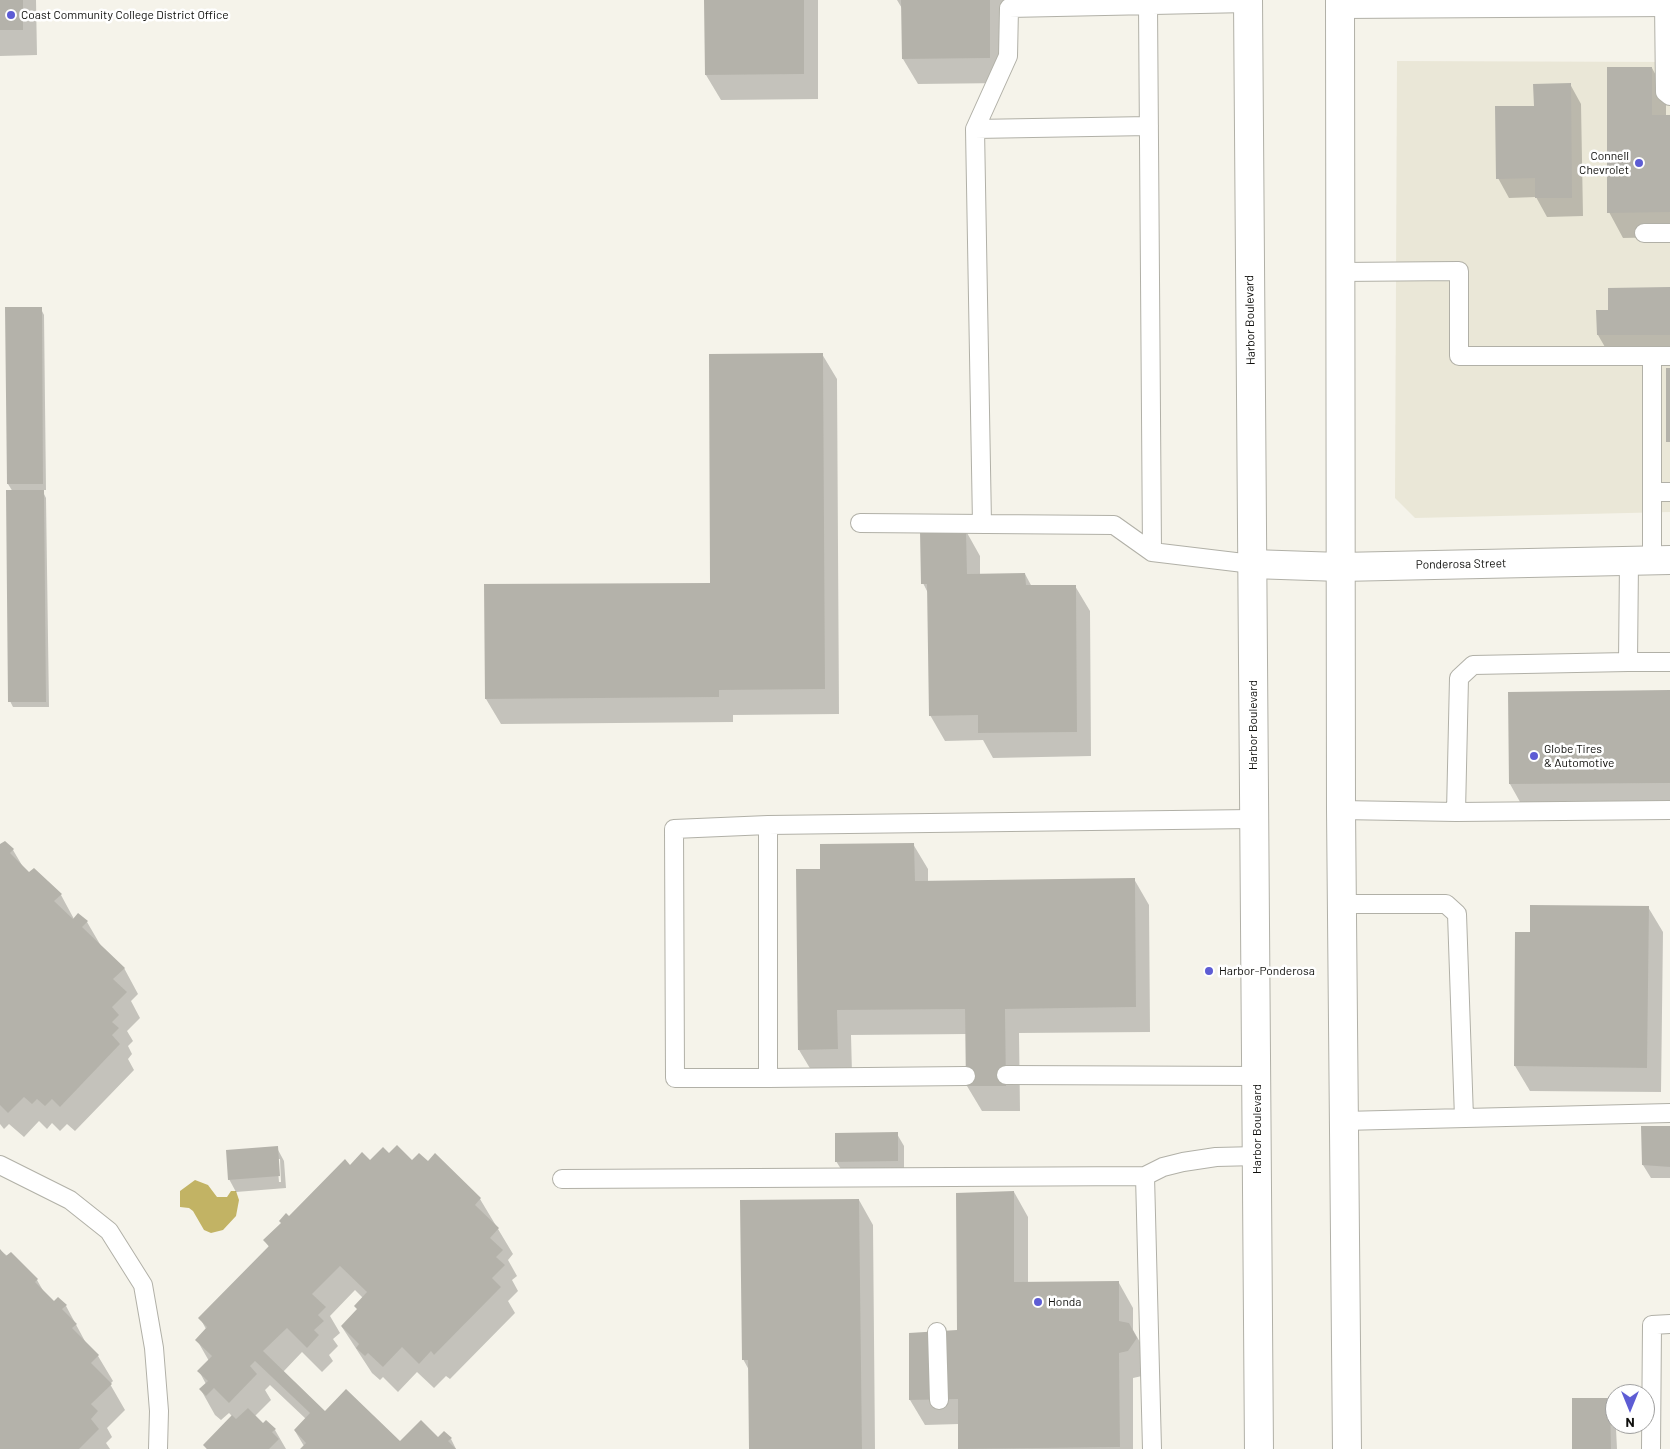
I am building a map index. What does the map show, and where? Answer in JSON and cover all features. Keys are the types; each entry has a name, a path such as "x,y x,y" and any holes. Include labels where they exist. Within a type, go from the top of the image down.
{"main road":[{"name":"Harbor Boulevard","path":"1248,2 1259,1449"},
{"path":"1346,1449 1341,904 1340,2 1667,2"},
{"name":"Ponderosa Street","path":"1252,564 1340,567 1650,560"}],"lane":[{"path":"982,524 975,129 1008,56 1009,8 1248,2"},
{"path":"1667,2 1665,92 1670,96"},
{"path":"1148,5 1152,552"},
{"path":"975,129 1149,126"},
{"path":"1644,233 1670,233"},
{"path":"1339,272 1459,271 1459,356 1670,356"},
{"path":"1628,662 1650,560 1652,356"},
{"path":"1652,492 1670,492"},
{"path":"860,523 1114,525 1152,552 1252,564"},
{"path":"1456,812 1459,678 1473,665 1670,662"},
{"path":"1341,810 1456,812 1670,810"},
{"path":"966,1076 675,1078 674,828 768,825 1253,819"},
{"path":"768,825 768,1078"},
{"path":"1341,904 1446,904 1457,914 1464,1118"},
{"path":"1006,1075 1256,1076"},
{"path":"1344,1121 1670,1113"},
{"path":"562,1179 1145,1176 1163,1167 1183,1162 1256,1156"},
{"path":"0,1165 70,1200 109,1230 143,1286 154,1348 159,1411 158,1449"},
{"path":"1145,1176 1152,1449"},
{"path":"1650,1449 1652,1325 1670,1324"},
{"path":"937,1332 939,1400"}],"shaded area":[{"path":"1397,61 1670,62 1670,512 1415,518 1395,498"},
{"path":"195,1180 208,1185 217,1197 227,1197 231,1191 236,1191 239,1200 236,1216 223,1230 211,1233 204,1230 193,1211 189,1208 180,1207 180,1191"}],"building":[{"name":"Coast Community College District Office","path":"0,0 23,0 23,30 0,30"},
{"path":"704,0 804,0 804,74 705,75"},
{"path":"901,0 990,0 990,58 902,59"},
{"name":"Connell Chevrolet","path":"1607,67 1652,67 1652,115 1670,115 1670,212 1607,213"},
{"path":"1571,83 1572,198 1535,198 1535,178 1496,179 1495,106 1534,106 1533,84"},
{"path":"1670,287 1670,335 1597,335 1596,310 1608,310 1608,288"},
{"path":"5,307 42,307 43,484 7,484"},
{"path":"823,353 825,689 719,690 719,697 485,699 484,584 710,583 709,354"},
{"path":"1666,368 1670,368 1670,442 1666,442"},
{"path":"6,490 44,490 46,702 8,702"},
{"path":"966,530 967,574 1025,573 1026,585 1076,585 1077,732 978,733 978,715 929,716 927,584 921,584 920,531"},
{"path":"1670,690 1670,783 1509,784 1508,692"},
{"path":"5,841 14,849 10,853 29,872 34,868 62,894 54,901 73,919 78,913 88,921 82,927 125,968 113,979 127,992 112,1007 119,1015 112,1022 119,1028 112,1035 120,1044 60,1107 52,1099 45,1106 37,1099 32,1104 24,1097 8,1113 0,1105 0,844"},
{"path":"914,843 915,881 1135,878 1136,1007 1005,1009 1006,1086 966,1086 965,1009 837,1010 838,1049 798,1050 796,869 820,869 820,844"},
{"path":"1530,905 1649,906 1647,1068 1514,1066 1515,932 1530,932"},
{"path":"1641,1126 1670,1126 1670,1167 1642,1165"},
{"path":"898,1132 898,1161 835,1162 835,1133"},
{"path":"397,1145 412,1160 419,1153 428,1161 435,1153 481,1198 475,1205 499,1228 490,1238 503,1250 496,1257 505,1265 492,1278 501,1287 434,1355 431,1351 419,1364 402,1347 383,1367 368,1353 365,1356 356,1348 359,1344 341,1326 357,1309 354,1306 367,1292 340,1266 312,1294 326,1307 318,1315 324,1321 314,1330 319,1335 307,1348 287,1328 263,1351 325,1411 346,1389 400,1441 421,1420 438,1437 444,1431 452,1438 448,1441 456,1449 300,1449 306,1443 294,1430 310,1413 255,1361 250,1366 257,1374 229,1403 214,1388 206,1396 199,1389 208,1381 197,1371 212,1356 195,1340 207,1327 198,1318 269,1246 263,1240 281,1223 279,1221 286,1213 289,1216 345,1159 350,1165 362,1152 370,1160 383,1147 389,1153"},
{"path":"278,1146 280,1176 228,1180 226,1150"},
{"name":"Honda","path":"1014,1191 1014,1282 1119,1281 1119,1321 1129,1323 1137,1338 1128,1351 1119,1353 1120,1447 958,1449 958,1399 909,1400 909,1333 957,1330 956,1193"},
{"path":"859,1199 862,1449 749,1449 748,1360 742,1360 740,1200"},
{"path":"0,1249 6,1256 11,1252 38,1279 35,1282 54,1301 58,1297 67,1305 62,1309 77,1324 72,1328 99,1355 91,1363 112,1384 91,1404 98,1411 91,1419 99,1429 79,1449 0,1449"},
{"path":"1572,1398 1605,1398 1605,1434 1611,1434 1611,1449 1572,1449"},
{"path":"248,1408 263,1423 266,1420 276,1429 272,1432 279,1439 269,1449 207,1449 203,1445 232,1415 236,1419"}],"place":[{"name":"Coast Community College District Office","path":"11,15"},
{"name":"Connell Chevrolet","path":"1639,163"},
{"name":"Globe Tires & Automotive","path":"1534,756"},
{"name":"Harbor-Ponderosa","path":"1209,971"},
{"name":"Honda","path":"1038,1302"}]}
